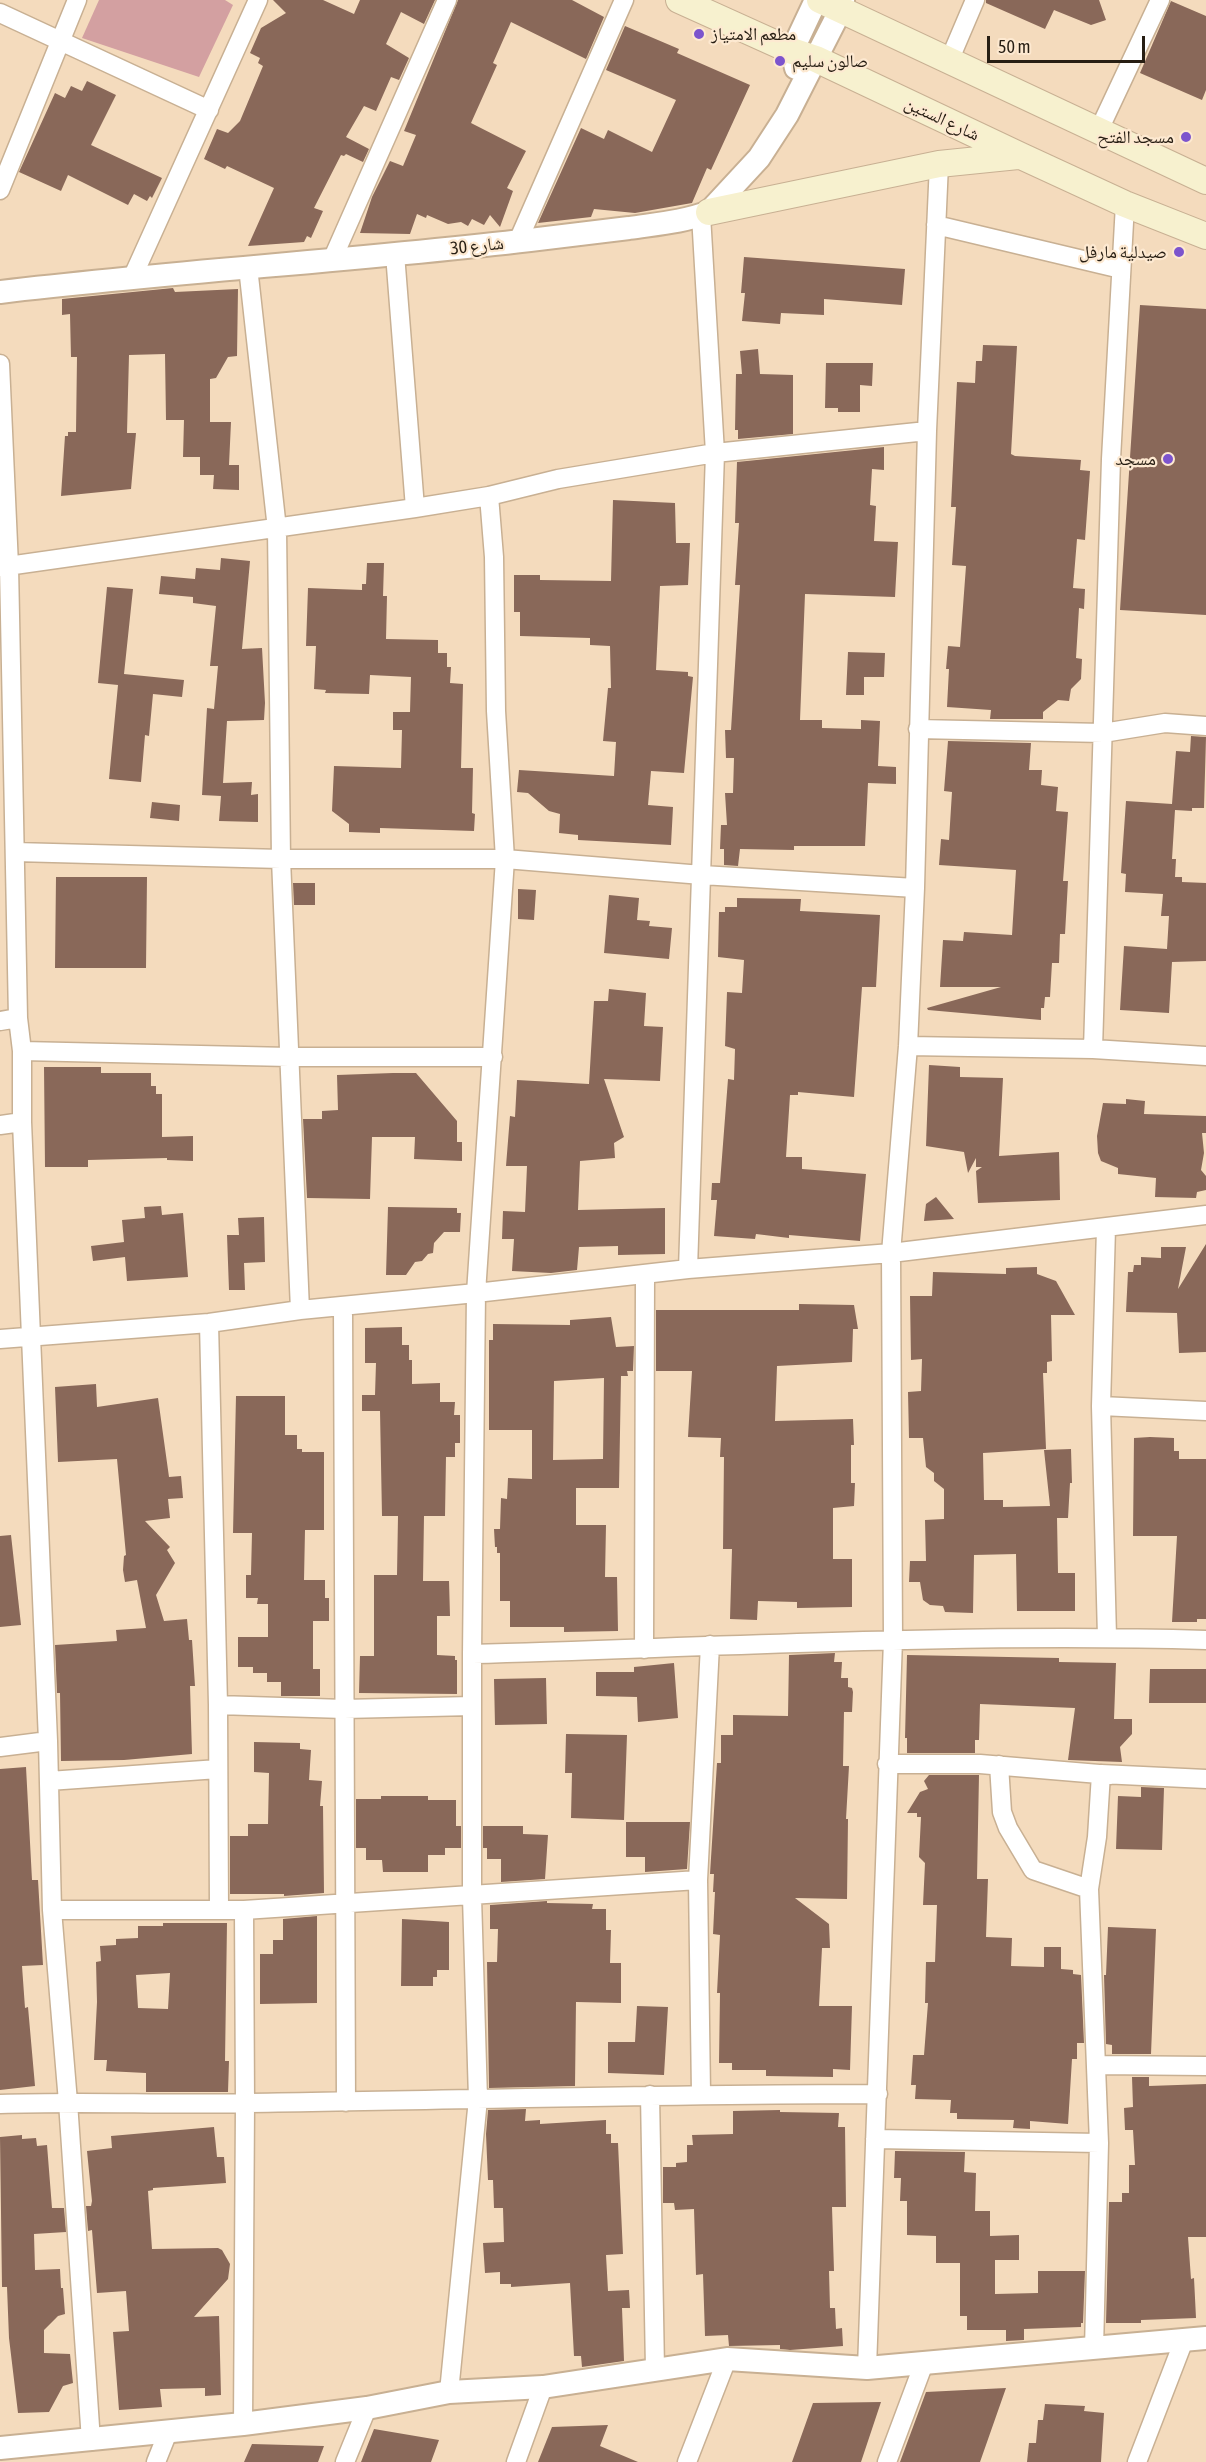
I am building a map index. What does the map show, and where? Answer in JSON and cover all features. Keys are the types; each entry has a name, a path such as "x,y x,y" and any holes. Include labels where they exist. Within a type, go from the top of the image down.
{"main road":[{"name":"شارع الستين","path":"680,0 792,51 816,59 1125,204 1206,236"},
{"path":"830,2 949,61 1059,110 1098,132 1206,181"},
{"path":"705,214 939,164 1020,156"}],"street":[{"path":"0,190 77,0"},
{"path":"133,276 258,0"},
{"path":"332,260 447,0"},
{"path":"518,241 624,0"},
{"path":"949,61 975,0"},
{"path":"1098,132 1160,0"},
{"path":"801,87 792,51 830,2"},
{"path":"688,1269 715,453 705,214 759,158 801,87 816,59 830,2"},
{"path":"0,13 209,110"},
{"path":"867,2368 893,1640 891,1253 908,1046 915,888 927,431 939,164"},
{"path":"1093,1049 1112,459 1125,204"},
{"name":"شارع 30","path":"0,292 133,276 395,255 660,224 705,214"},
{"path":"936,225 1121,269"},
{"path":"395,255 415,508"},
{"path":"248,267 277,528 281,859 300,1310"},
{"path":"0,364 15,852 9,1020 22,1052 22,1122 48,1740 52,1910 68,2102 91,2441"},
{"path":"5,567 415,508 489,496 558,479 715,453 927,431"},
{"path":"449,2392 478,2099 472,1897 471,1654 476,1293 505,859 496,711 494,557 489,496"},
{"path":"918,729 1103,733 1165,723 1206,726"},
{"path":"15,852 281,859 505,859 702,875 915,888"},
{"path":"908,1046 1093,1049 1206,1056"},
{"path":"22,1052 289,1057 493,1057"},
{"path":"0,1125 22,1122"},
{"path":"0,1340 209,1323 300,1310 688,1269 891,1253 1206,1215"},
{"path":"1106,1228 1101,1406 1107,1637"},
{"path":"644,1649 645,1274"},
{"path":"343,1306 346,2102"},
{"path":"209,1323 218,1705 219,1910"},
{"path":"1101,1406 1206,1411"},
{"path":"471,1654 893,1640 1107,1637 1206,1640"},
{"path":"700,2094 698,1880 710,1645"},
{"path":"218,1705 344,1709 472,1706"},
{"path":"0,1747 48,1740"},
{"path":"887,1764 999,1765 1101,1774 1206,1778"},
{"path":"999,1765 1002,1812 1033,1870 1089,1889"},
{"path":"49,1781 218,1770"},
{"path":"1094,2349 1099,2143 1089,1889 1101,1774"},
{"path":"52,1910 244,1910 346,1902 472,1897 698,1880"},
{"path":"243,2424 244,1910"},
{"path":"1097,2065 1206,2066"},
{"path":"0,2104 346,2102 700,2094 878,2094"},
{"path":"650,2095 655,2369"},
{"path":"875,2139 1099,2143"},
{"path":"0,2448 91,2441 243,2424 367,2408 449,2392 543,2387 727,2360 867,2368 1195,2339"},
{"path":"1137,2462 1195,2339"},
{"path":"687,2462 727,2360"},
{"path":"887,2462 924,2363"},
{"path":"516,2462 543,2387"},
{"path":"345,2462 367,2408"},
{"path":"156,2462 168,2432"}],"shaded area":[{"path":"99,0 225,0 233,5 199,77 82,38"}],"building":[{"path":"273,0 323,0 354,14 360,0 435,0 424,24 401,12 386,44 409,58 399,80 391,77 376,111 364,106 346,137 369,149 363,162 346,154 341,155 314,208 323,211 311,238 307,236 304,242 248,246 274,188 227,166 225,169 204,159 217,129 228,133 240,121 263,66 258,63 260,58 250,53 261,28 286,13"},
{"path":"458,0 572,0 604,17 586,59 511,22 493,63 497,65 471,123 526,151 507,188 513,191 500,227 490,215 484,225 472,219 468,226 461,222 448,224 427,215 426,218 417,214 410,234 360,233 372,197 390,161 403,166 416,135 404,131"},
{"path":"986,0 1099,0 1106,20 1091,25 1054,10 1045,29 986,3"},
{"path":"1171,1 1206,16 1206,90 1202,100 1140,73"},
{"path":"625,26 679,49 677,53 750,85 711,170 707,168 692,203 635,213 594,209 591,217 538,223 581,128 604,139 608,130 652,152 676,100 606,70"},
{"path":"87,81 116,95 91,145 162,178 152,198 150,196 147,201 134,194 128,205 68,175 61,191 19,172 55,93 65,98 71,86 82,91"},
{"path":"744,257 905,269 902,305 824,299 824,315 781,313 780,324 742,321 745,293 741,293"},
{"path":"173,288 175,292 238,289 237,356 228,357 216,378 210,379 210,422 231,422 229,465 239,465 239,490 213,489 214,475 200,475 200,457 183,457 184,420 166,420 165,354 129,355 127,433 136,433 131,489 61,496 65,436 68,436 68,432 76,432 77,357 71,357 70,314 62,315 62,299"},
{"name":"مسجد","path":"1140,305 1206,309 1206,615 1120,610"},
{"path":"983,345 1017,346 1011,454 1081,460 1080,470 1090,471 1085,540 1077,539 1073,588 1085,589 1084,609 1079,608 1076,658 1082,659 1081,679 1071,689 1069,701 1058,700 1043,712 1043,719 990,719 991,710 947,707 948,646 960,647 966,566 952,565 956,507 951,507 957,382 975,383 976,361 982,361"},
{"path":"758,349 760,374 793,375 793,434 738,439 738,430 735,430 736,374 742,374 740,351"},
{"path":"826,363 873,363 872,386 860,385 860,412 838,412 838,408 825,408"},
{"path":"884,447 884,470 872,469 870,505 876,506 874,541 898,542 895,597 805,594 800,720 822,720 822,728 861,729 861,720 880,721 878,766 896,767 896,784 868,783 865,846 794,846 794,850 740,849 738,866 724,865 724,849 720,849 721,825 727,825 725,793 733,793 734,758 726,758 725,730 731,730 740,585 735,585 739,523 735,523 737,462"},
{"path":"613,500 675,503 676,543 690,543 688,585 660,586 656,670 688,672 688,676 693,677 684,773 651,771 648,805 673,807 671,845 578,840 578,835 559,833 560,814 549,811 528,793 517,792 519,770 614,776 616,742 603,741 608,688 611,688 610,646 590,645 590,638 520,636 520,612 514,612 514,575 540,575 540,580 611,581"},
{"path":"221,558 250,561 242,649 262,648 265,703 264,720 227,721 223,783 252,782 251,795 258,794 258,822 219,821 221,796 202,795 207,708 214,709 218,666 210,666 216,606 193,603 193,597 159,594 161,576 195,579 196,568 220,570"},
{"path":"367,563 384,563 383,596 387,596 386,639 438,640 438,653 447,653 447,667 451,667 450,683 463,684 461,768 473,768 474,831 380,828 380,833 349,832 349,824 332,811 334,766 401,768 402,730 393,730 393,712 410,712 411,677 370,675 369,694 325,693 326,690 314,689 316,646 306,646 308,588 362,590 362,584 366,584"},
{"path":"107,587 133,589 124,674 184,680 182,697 153,694 149,736 145,735 141,782 109,779 118,685 98,683"},
{"path":"848,652 885,653 884,677 864,677 864,695 846,695"},
{"path":"1191,736 1206,737 1204,808 1192,808 1192,811 1175,810 1172,859 1176,859 1175,877 1182,877 1182,882 1206,883 1206,961 1172,962 1169,1013 1120,1010 1124,946 1167,949 1169,916 1161,916 1163,894 1125,892 1126,874 1121,873 1126,801 1172,804 1176,751 1190,752"},
{"path":"948,741 1031,743 1029,770 1042,770 1041,785 1058,787 1056,811 1068,812 1063,881 1068,881 1065,934 1060,934 1059,963 1052,963 1050,997 1045,997 1044,1008 1041,1008 1041,1020 928,1010 927,1008 1001,987 940,987 943,940 963,941 964,932 1012,935 1016,870 939,865 941,839 949,840 952,792 944,791"},
{"path":"152,802 180,805 179,821 150,818"},
{"path":"56,877 147,877 146,968 55,968"},
{"path":"293,883 315,883 315,905 294,905"},
{"path":"518,889 536,890 534,920 518,919"},
{"path":"609,895 639,898 637,920 650,921 649,926 672,928 669,959 604,953"},
{"path":"737,898 801,899 800,911 880,915 876,987 862,987 854,1097 798,1092 798,1095 790,1095 786,1157 802,1157 802,1169 866,1174 860,1241 789,1235 789,1238 756,1234 755,1239 714,1236 717,1200 711,1200 712,1183 720,1183 728,1079 734,1080 735,1049 725,1046 727,992 742,993 744,960 718,957 719,912 725,912 725,907 737,907"},
{"path":"609,989 646,993 644,1026 663,1027 660,1081 604,1079 624,1137 614,1143 615,1158 580,1161 578,1210 665,1208 665,1254 618,1255 618,1246 579,1247 577,1270 551,1273 512,1271 514,1239 502,1239 503,1211 525,1212 527,1166 506,1166 510,1116 515,1117 517,1080 589,1084 594,1001 608,1001"},
{"path":"929,1065 960,1067 960,1077 1003,1078 999,1156 1059,1152 1060,1200 978,1203 976,1171 982,1167 976,1167 976,1158 968,1173 964,1152 926,1146"},
{"path":"44,1067 101,1067 101,1073 151,1073 151,1086 156,1086 156,1094 162,1094 162,1137 193,1136 193,1161 167,1160 167,1158 88,1160 88,1167 45,1167"},
{"path":"416,1073 457,1121 457,1142 462,1142 462,1161 414,1159 415,1137 372,1137 370,1199 307,1198 303,1119 322,1119 322,1111 338,1110 337,1075"},
{"path":"1126,1099 1145,1101 1144,1114 1206,1116 1206,1133 1202,1133 1204,1153 1201,1170 1206,1176 1206,1190 1197,1192 1196,1198 1155,1197 1156,1178 1118,1174 1118,1168 1101,1161 1097,1136 1103,1103 1126,1104"},
{"path":"936,1197 954,1219 924,1221 926,1204"},
{"path":"161,1206 162,1215 183,1213 188,1277 127,1281 125,1257 93,1261 91,1246 124,1242 122,1220 145,1218 144,1207"},
{"path":"388,1207 457,1208 457,1213 461,1213 460,1232 444,1232 434,1243 433,1253 428,1254 422,1261 415,1262 406,1275 386,1275"},
{"path":"264,1217 265,1262 244,1263 245,1290 229,1290 227,1235 239,1235 238,1218"},
{"path":"1206,1244 1206,1352 1179,1353 1177,1313 1126,1312 1128,1272 1133,1272 1134,1265 1141,1265 1141,1257 1161,1258 1161,1247 1186,1247 1178,1289"},
{"path":"1037,1267 1037,1274 1056,1281 1075,1315 1051,1315 1052,1361 1047,1362 1047,1373 1043,1373 1046,1449 983,1453 984,1500 1003,1500 1003,1507 1050,1506 1044,1450 1071,1449 1072,1483 1070,1483 1068,1518 1057,1518 1058,1573 1075,1573 1075,1611 1017,1611 1016,1554 974,1555 973,1613 945,1612 943,1606 930,1605 923,1600 920,1582 909,1582 910,1561 926,1561 925,1520 944,1519 944,1489 934,1481 934,1473 926,1467 923,1438 909,1438 908,1392 921,1391 922,1359 911,1360 910,1296 932,1296 933,1272 1006,1274 1006,1268"},
{"path":"799,1304 854,1305 858,1329 853,1329 852,1362 777,1366 775,1421 853,1419 854,1445 851,1445 851,1483 855,1483 854,1506 833,1508 833,1559 852,1559 852,1607 797,1608 797,1602 758,1601 757,1620 730,1619 732,1549 723,1549 724,1457 720,1457 721,1438 688,1437 692,1371 656,1371 656,1310 799,1310"},
{"path":"611,1317 616,1347 634,1346 633,1371 627,1371 628,1376 621,1376 619,1488 576,1488 576,1525 606,1525 605,1577 617,1577 618,1631 564,1632 564,1627 510,1627 510,1601 500,1601 500,1553 497,1553 497,1547 495,1547 494,1529 500,1529 501,1498 507,1499 508,1478 532,1479 532,1430 489,1430 489,1340 493,1340 493,1324 570,1325 570,1320","holes":["604,1378 603,1459 553,1460 554,1381"]},
{"path":"402,1327 402,1345 409,1345 409,1360 412,1360 412,1384 440,1383 440,1402 455,1402 454,1415 460,1415 460,1443 455,1443 455,1457 446,1457 445,1516 424,1516 423,1581 449,1581 450,1616 437,1616 437,1655 455,1656 457,1694 359,1693 360,1656 374,1656 374,1575 397,1575 398,1516 382,1516 380,1411 362,1411 362,1395 375,1395 376,1363 365,1363 365,1328"},
{"path":"96,1384 97,1407 158,1398 169,1477 181,1476 183,1498 168,1499 170,1518 145,1521 170,1547 167,1550 175,1563 156,1595 164,1621 187,1619 189,1640 192,1640 195,1686 190,1686 192,1754 124,1760 61,1761 60,1693 57,1693 55,1645 117,1641 116,1630 146,1628 137,1580 125,1582 123,1570 126,1555 117,1459 58,1462 55,1387"},
{"path":"236,1396 285,1396 285,1435 297,1435 297,1449 302,1449 302,1452 324,1452 324,1530 305,1530 304,1580 325,1580 325,1598 329,1598 329,1621 313,1621 313,1669 320,1669 320,1696 281,1696 281,1682 267,1682 267,1673 253,1673 253,1667 238,1667 238,1637 268,1637 268,1604 257,1604 258,1598 246,1598 246,1575 251,1575 252,1533 233,1533"},
{"path":"1134,1438 1174,1438 1174,1451 1179,1451 1179,1459 1206,1459 1206,1619 1197,1619 1197,1622 1172,1622 1177,1536 1133,1536"},
{"path":"11,1535 21,1625 0,1627 0,1536"},
{"path":"835,1653 834,1662 842,1662 841,1678 848,1678 848,1687 852,1688 853,1692 852,1712 844,1712 843,1766 849,1766 846,1819 848,1819 847,1899 795,1898 829,1924 830,1948 822,1948 819,2006 852,2006 850,2070 833,2069 833,2077 766,2076 766,2070 732,2070 732,2063 719,2063 720,1993 717,1993 720,1935 713,1934 715,1892 713,1892 714,1874 710,1874 717,1763 721,1763 721,1735 733,1735 733,1715 788,1716 789,1655"},
{"path":"907,1655 1059,1658 1059,1662 1116,1663 1114,1719 1132,1719 1132,1734 1120,1747 1122,1762 1068,1760 1075,1708 980,1704 979,1740 975,1740 975,1753 907,1753 907,1738 905,1738"},
{"path":"674,1663 678,1718 638,1722 637,1697 596,1696 596,1672 634,1672 634,1667"},
{"path":"1150,1669 1206,1669 1206,1703 1149,1703"},
{"path":"546,1678 547,1724 495,1725 494,1679"},
{"path":"566,1734 627,1735 624,1820 571,1818 572,1773 565,1773"},
{"path":"254,1742 300,1743 300,1749 311,1750 309,1780 322,1781 320,1806 323,1806 324,1893 284,1896 284,1894 230,1894 230,1836 248,1836 248,1824 268,1824 269,1773 254,1772"},
{"path":"26,1767 32,1880 38,1880 43,1965 22,1966 35,2086 0,2090 0,1769"},
{"path":"929,1775 979,1775 977,1879 988,1879 986,1937 1012,1938 1011,1966 1044,1967 1044,1947 1061,1947 1061,1969 1073,1970 1073,1974 1081,1975 1084,2043 1077,2043 1077,2059 1072,2059 1068,2124 1030,2121 1030,2129 1013,2128 1014,2120 957,2119 957,2113 950,2113 951,2100 915,2099 916,2085 911,2085 913,2055 924,2055 928,2003 925,2003 926,1962 935,1962 937,1905 923,1905 925,1863 919,1857 921,1817 917,1817 917,1813 907,1813 920,1792 928,1789 924,1781"},
{"path":"1141,1787 1164,1788 1162,1850 1116,1849 1118,1796 1141,1797"},
{"path":"381,1796 428,1796 428,1800 456,1800 456,1826 461,1826 461,1848 445,1848 445,1855 428,1855 428,1872 383,1872 382,1860 366,1860 366,1848 356,1848 356,1799 381,1799"},
{"path":"626,1822 690,1822 687,1869 645,1872 645,1857 626,1857"},
{"path":"483,1826 523,1826 523,1834 548,1835 545,1879 501,1882 501,1859 487,1859 487,1848 483,1848"},
{"path":"547,1901 547,1903 593,1904 592,1909 606,1909 606,1930 611,1930 610,1963 621,1963 621,2003 576,2002 575,2086 489,2088 487,1962 497,1962 498,1929 490,1929 490,1905"},
{"path":"317,1916 317,2003 260,2004 260,1954 273,1954 273,1940 283,1940 283,1919"},
{"path":"402,1919 449,1922 449,1970 437,1970 437,1977 433,1977 433,1986 401,1986"},
{"path":"163,1923 227,1923 225,2061 229,2061 228,2092 146,2092 146,2073 106,2071 107,2060 94,2060 97,2002 96,1962 101,1961 100,1946 116,1945 116,1939 138,1938 138,1926 163,1926","holes":["170,1973 168,2009 138,2008 136,1975"]},
{"path":"1108,1927 1156,1929 1151,2054 1112,2054 1112,2045 1106,2044 1104,1975 1106,1975"},
{"path":"637,2006 668,2007 664,2075 608,2073 608,2042 635,2042"},
{"path":"1132,2077 1149,2077 1149,2086 1206,2084 1206,2237 1188,2237 1191,2279 1194,2278 1196,2318 1141,2320 1141,2323 1106,2323 1109,2202 1122,2202 1122,2193 1129,2193 1129,2165 1135,2165 1133,2130 1125,2130 1124,2108 1133,2107"},
{"path":"526,2109 525,2121 540,2120 540,2124 606,2120 606,2134 611,2134 611,2143 618,2143 623,2254 606,2255 608,2291 629,2290 630,2308 622,2308 624,2361 582,2367 581,2356 574,2356 570,2283 511,2287 511,2284 500,2284 500,2272 485,2273 483,2243 504,2242 503,2208 494,2208 493,2180 488,2180 486,2134 488,2110"},
{"path":"780,2110 780,2112 839,2113 838,2127 845,2127 846,2207 832,2207 834,2271 829,2271 830,2308 835,2308 836,2329 842,2328 843,2346 790,2350 780,2349 780,2345 729,2346 728,2335 705,2336 703,2274 696,2275 694,2209 675,2210 674,2203 663,2203 663,2167 676,2167 676,2163 687,2162 687,2145 693,2145 692,2135 733,2134 733,2111"},
{"path":"214,2127 217,2157 224,2157 226,2183 153,2188 148,2191 152,2249 218,2248 222,2250 230,2264 228,2279 194,2317 219,2316 221,2395 205,2396 205,2388 160,2389 162,2407 119,2410 113,2332 129,2331 126,2291 97,2293 92,2230 88,2231 86,2206 91,2206 92,2201 87,2151 112,2148 111,2136"},
{"path":"22,2135 22,2139 36,2138 37,2146 47,2145 52,2208 64,2208 66,2232 34,2234 35,2270 60,2269 61,2288 63,2288 65,2314 58,2316 44,2330 44,2353 70,2354 73,2383 63,2386 49,2412 18,2413 9,2338 7,2287 2,2287 0,2137"},
{"path":"895,2151 965,2152 964,2172 976,2173 975,2211 990,2211 990,2236 1019,2235 1019,2260 995,2260 995,2294 1038,2293 1038,2271 1085,2271 1081,2327 1024,2329 1024,2340 1006,2341 1006,2330 967,2330 967,2316 960,2316 960,2263 936,2263 936,2236 907,2235 907,2201 900,2201 901,2178 894,2178"},
{"path":"1006,2388 980,2462 900,2462 926,2392"},
{"path":"881,2402 861,2462 792,2462 813,2403"},
{"path":"1045,2404 1085,2406 1084,2411 1104,2413 1101,2462 1027,2462 1029,2443 1036,2443 1038,2420 1043,2420"},
{"path":"608,2425 600,2446 638,2462 538,2462 552,2427"},
{"path":"374,2429 439,2440 431,2462 361,2462"},
{"path":"252,2444 324,2446 318,2462 244,2462"}],"place":[{"name":"مطعم الامتياز","path":"699,34"},
{"name":"صالون سليم","path":"780,61"},
{"name":"مسجد الفتح","path":"1186,137"},
{"name":"صيدلية مارفل","path":"1179,252"},
{"name":"مسجد","path":"1168,459"}]}
